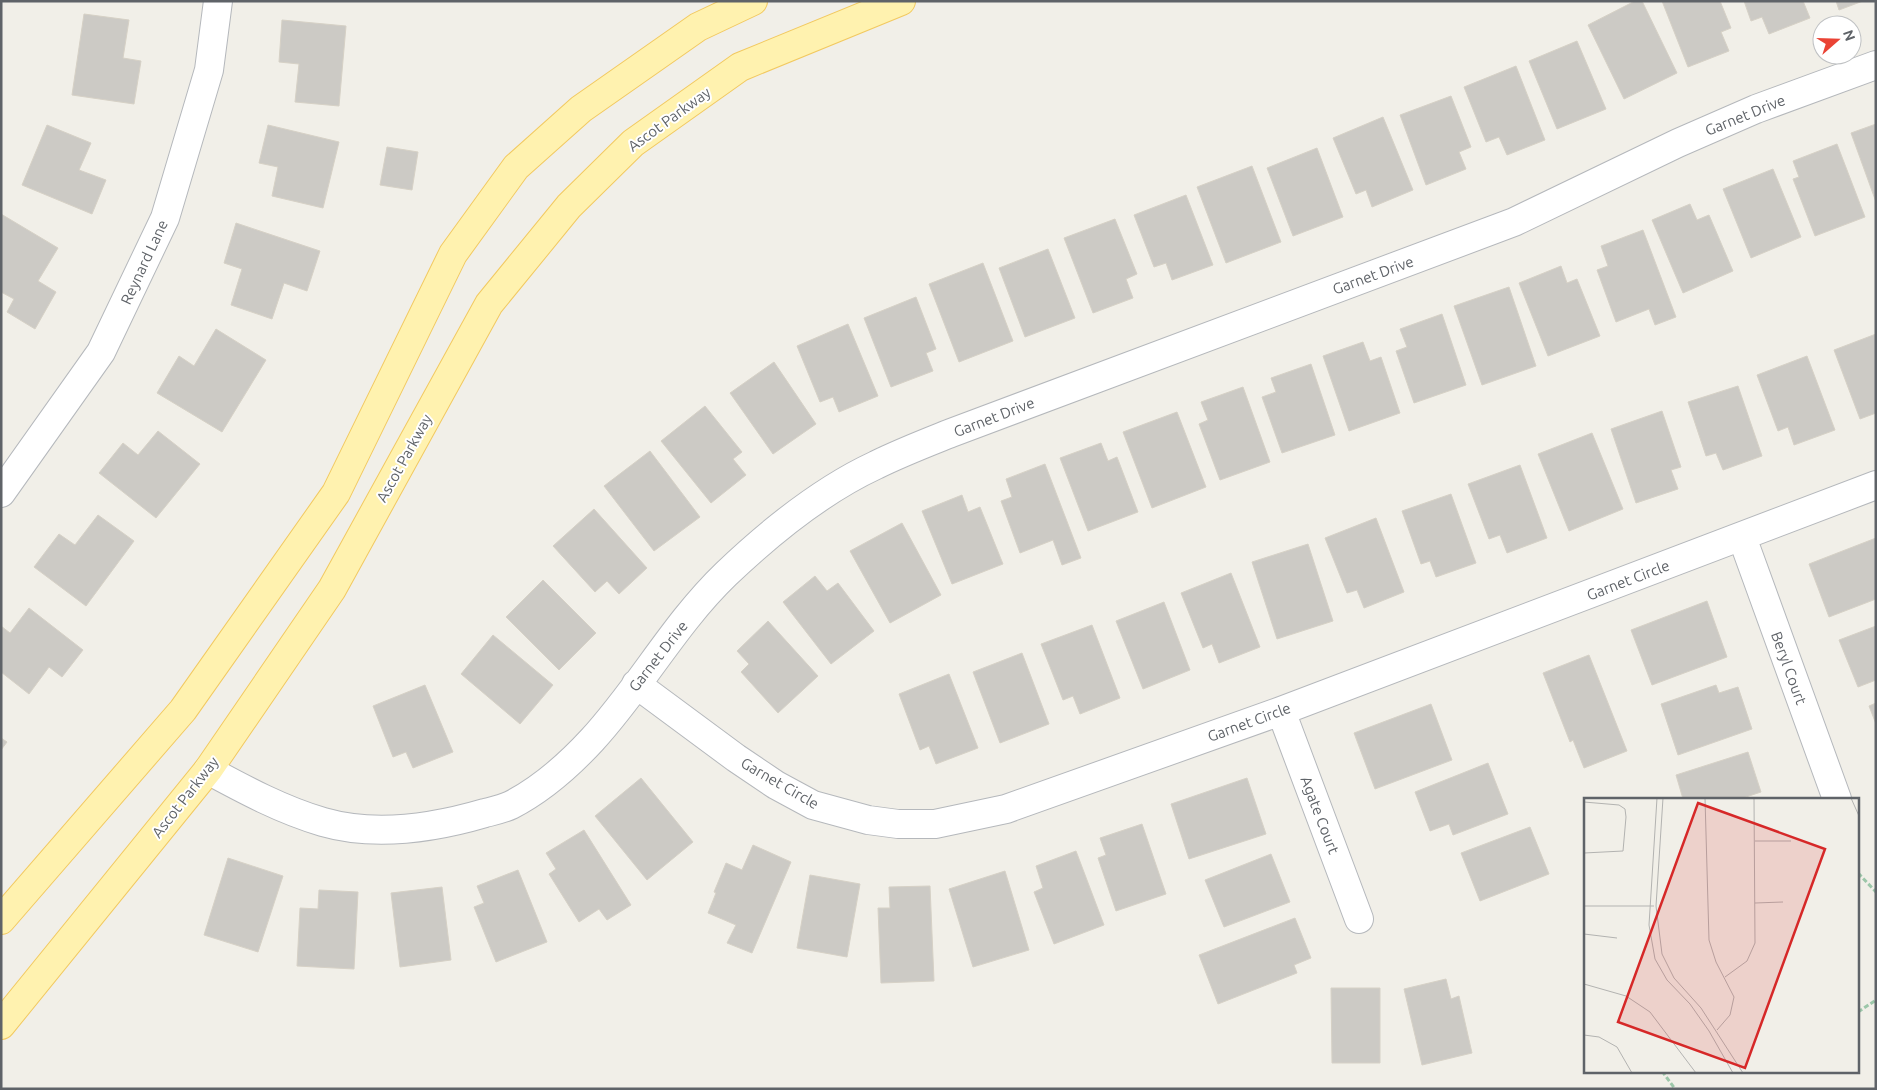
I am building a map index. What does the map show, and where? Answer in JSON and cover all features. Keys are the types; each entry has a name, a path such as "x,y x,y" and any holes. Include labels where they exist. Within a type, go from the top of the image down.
{"main road":[{"path":"1,920 183,710 336,493 453,254 516,167 581,109 698,27 753,1"},
{"name":"Ascot Parkway","path":"1,1025 208,770 332,589 489,304 569,206 632,143 740,67 901,1"}],"street":[{"name":"Reynard Lane","path":"1,493 101,352 165,218 209,70 218,1"},
{"name":"Garnet Drive","path":"208,770 266,801 325,822 362,829 402,829 455,822 509,806 556,777 593,739 683,622 724,575 771,534 821,496 874,466 951,432 1514,222 1678,143 1756,109 1876,65"},
{"name":"Garnet Circle","path":"636,684 736,758 776,785 814,805 868,820 898,824 935,824 1006,810 1281,711 1876,485"},
{"name":"Beryl Court","path":"1742,536 1837,798"},
{"name":"Agate Court","path":"1281,711 1359,919"}],"path":[{"path":"1860,875 1876,892"},
{"path":"1860,1011 1876,1000"},
{"path":"1663,1072 1675,1089"}],"building":[{"path":"1635,1 1642,1 1677,73 1624,99 1588,25"},
{"path":"1662,1 1720,1 1731,28 1721,32 1729,51 1688,67"},
{"path":"1744,1 1803,1 1810,18 1769,34 1762,17 1751,21"},
{"path":"1836,1 1863,1 1839,10"},
{"path":"84,14 129,20 123,58 141,61 134,104 72,95"},
{"path":"282,20 346,26 339,106 295,102 299,64 279,62"},
{"path":"1577,41 1606,109 1557,129 1529,61"},
{"path":"1516,66 1545,140 1507,155 1499,137 1486,142 1464,87"},
{"path":"1451,96 1471,147 1459,152 1466,169 1426,185 1400,115"},
{"path":"1383,117 1413,190 1372,207 1366,190 1356,194 1333,138"},
{"path":"1876,124 1876,202 1851,133"},
{"path":"47,125 91,143 79,170 106,180 92,214 22,185"},
{"path":"268,125 339,142 323,208 272,196 278,167 259,163"},
{"path":"1837,144 1865,217 1815,236 1793,179 1799,177 1793,161"},
{"path":"387,147 418,152 412,190 380,185"},
{"path":"1317,148 1343,217 1293,236 1267,168"},
{"path":"1252,166 1281,242 1226,263 1197,187"},
{"path":"1773,169 1801,237 1751,258 1723,189"},
{"path":"1186,195 1213,265 1172,280 1166,263 1154,267 1134,215"},
{"path":"1690,204 1697,220 1709,215 1733,271 1683,293 1652,220"},
{"path":"1,214 58,248 38,281 56,292 35,329 7,312 14,299 1,292"},
{"path":"1115,219 1137,274 1126,279 1133,298 1093,313 1064,238"},
{"path":"236,223 320,251 307,291 284,283 272,319 231,305 242,269 224,263"},
{"path":"1643,230 1676,317 1655,325 1649,309 1616,322 1597,270 1608,266 1601,246"},
{"path":"1048,249 1075,318 1025,337 999,268"},
{"path":"983,263 1013,341 959,362 929,284"},
{"path":"1561,266 1567,283 1577,279 1600,336 1548,356 1519,283"},
{"path":"1509,287 1536,366 1482,385 1454,306"},
{"path":"916,297 936,349 926,353 933,371 891,387 864,318"},
{"path":"1442,314 1466,385 1414,403 1396,351 1407,347 1400,329"},
{"path":"848,324 878,396 839,412 833,397 820,402 797,346"},
{"path":"216,329 266,360 222,432 157,393 179,356 194,366"},
{"path":"1876,334 1876,413 1860,419 1834,350"},
{"path":"1363,342 1370,361 1381,357 1400,413 1349,431 1323,356"},
{"path":"1807,356 1835,430 1794,445 1788,427 1778,431 1757,375"},
{"path":"774,362 816,424 773,454 730,393"},
{"path":"1311,364 1335,435 1282,453 1262,397 1276,392 1271,378"},
{"path":"1738,386 1762,456 1723,470 1716,453 1706,456 1688,402"},
{"path":"1243,387 1270,462 1220,480 1199,424 1208,420 1201,402"},
{"path":"705,406 742,452 733,459 746,475 711,503 661,441"},
{"path":"1662,411 1681,467 1671,470 1678,489 1636,503 1611,429"},
{"path":"1177,412 1206,487 1152,508 1123,432"},
{"path":"158,431 200,464 156,518 99,473 123,443 138,455"},
{"path":"1592,433 1623,509 1569,531 1538,454"},
{"path":"1101,443 1108,461 1117,457 1138,512 1088,531 1060,458"},
{"path":"650,451 700,517 654,551 604,486"},
{"path":"1045,464 1081,558 1062,565 1053,540 1020,553 1001,501 1012,497 1006,479"},
{"path":"1520,465 1547,538 1507,553 1500,535 1489,539 1468,484"},
{"path":"1451,494 1476,563 1436,577 1430,561 1421,564 1402,511"},
{"path":"962,495 968,512 980,507 1003,564 952,584 922,511"},
{"path":"594,509 647,568 619,594 607,581 595,592 553,546"},
{"path":"98,515 134,541 86,606 34,567 59,534 75,545"},
{"path":"1376,518 1404,592 1364,608 1357,590 1347,593 1325,538"},
{"path":"902,523 941,595 890,623 850,551"},
{"path":"1876,538 1876,599 1829,617 1809,564"},
{"path":"1308,544 1333,621 1277,639 1252,562"},
{"path":"1231,573 1260,647 1219,663 1212,644 1203,648 1181,593"},
{"path":"815,576 827,591 838,583 874,631 831,664 783,602"},
{"path":"543,580 596,633 559,670 506,617"},
{"path":"1707,601 1727,657 1652,685 1631,630"},
{"path":"1164,602 1190,670 1143,689 1116,621"},
{"path":"29,608 83,650 62,677 49,667 29,694 1,672 1,626 10,633"},
{"path":"768,621 818,676 778,713 741,672 749,664 737,651"},
{"path":"1092,625 1120,698 1080,714 1073,696 1063,700 1041,644"},
{"path":"1876,626 1876,680 1858,687 1839,640"},
{"path":"493,635 553,685 520,724 461,674"},
{"path":"1022,653 1049,724 1000,743 973,672"},
{"path":"1589,655 1627,751 1584,768 1573,740 1570,742 1543,673"},
{"path":"949,674 978,748 936,764 929,746 920,750 899,694"},
{"path":"425,685 453,752 413,768 406,752 393,757 373,706"},
{"path":"1716,685 1719,693 1738,687 1752,729 1678,755 1661,704"},
{"path":"1876,703 1876,724 1869,706"},
{"path":"1431,704 1452,760 1375,789 1354,733"},
{"path":"1,738 7,742 1,750"},
{"path":"1748,752 1761,792 1743,798 1683,798 1676,775"},
{"path":"1488,763 1508,814 1453,835 1449,824 1430,831 1415,792"},
{"path":"641,778 693,842 647,880 595,816"},
{"path":"1247,778 1266,834 1189,859 1171,804"},
{"path":"1142,824 1166,894 1116,911 1098,858 1106,855 1100,838"},
{"path":"1530,827 1549,874 1480,901 1461,853"},
{"path":"584,830 631,905 607,920 599,909 579,922 549,874 556,869 546,853"},
{"path":"753,845 791,862 752,953 727,943 736,925 708,913 726,863 742,870"},
{"path":"1076,851 1104,925 1054,944 1034,892 1043,888 1036,866"},
{"path":"1271,854 1290,902 1224,927 1205,880"},
{"path":"228,858 283,876 258,952 204,935"},
{"path":"518,870 547,942 496,962 474,907 484,903 477,886"},
{"path":"1005,871 1029,950 973,967 949,889"},
{"path":"810,875 860,884 847,957 797,948"},
{"path":"930,886 934,981 881,983 878,908 890,908 889,887"},
{"path":"442,887 451,960 400,967 391,893"},
{"path":"319,890 358,892 354,969 297,966 300,908 318,909"},
{"path":"1295,918 1311,958 1294,965 1297,973 1218,1004 1199,955"},
{"path":"1446,979 1451,999 1459,996 1472,1053 1422,1065 1404,989"},
{"path":"1331,988 1380,988 1380,1063 1332,1063"}]}
